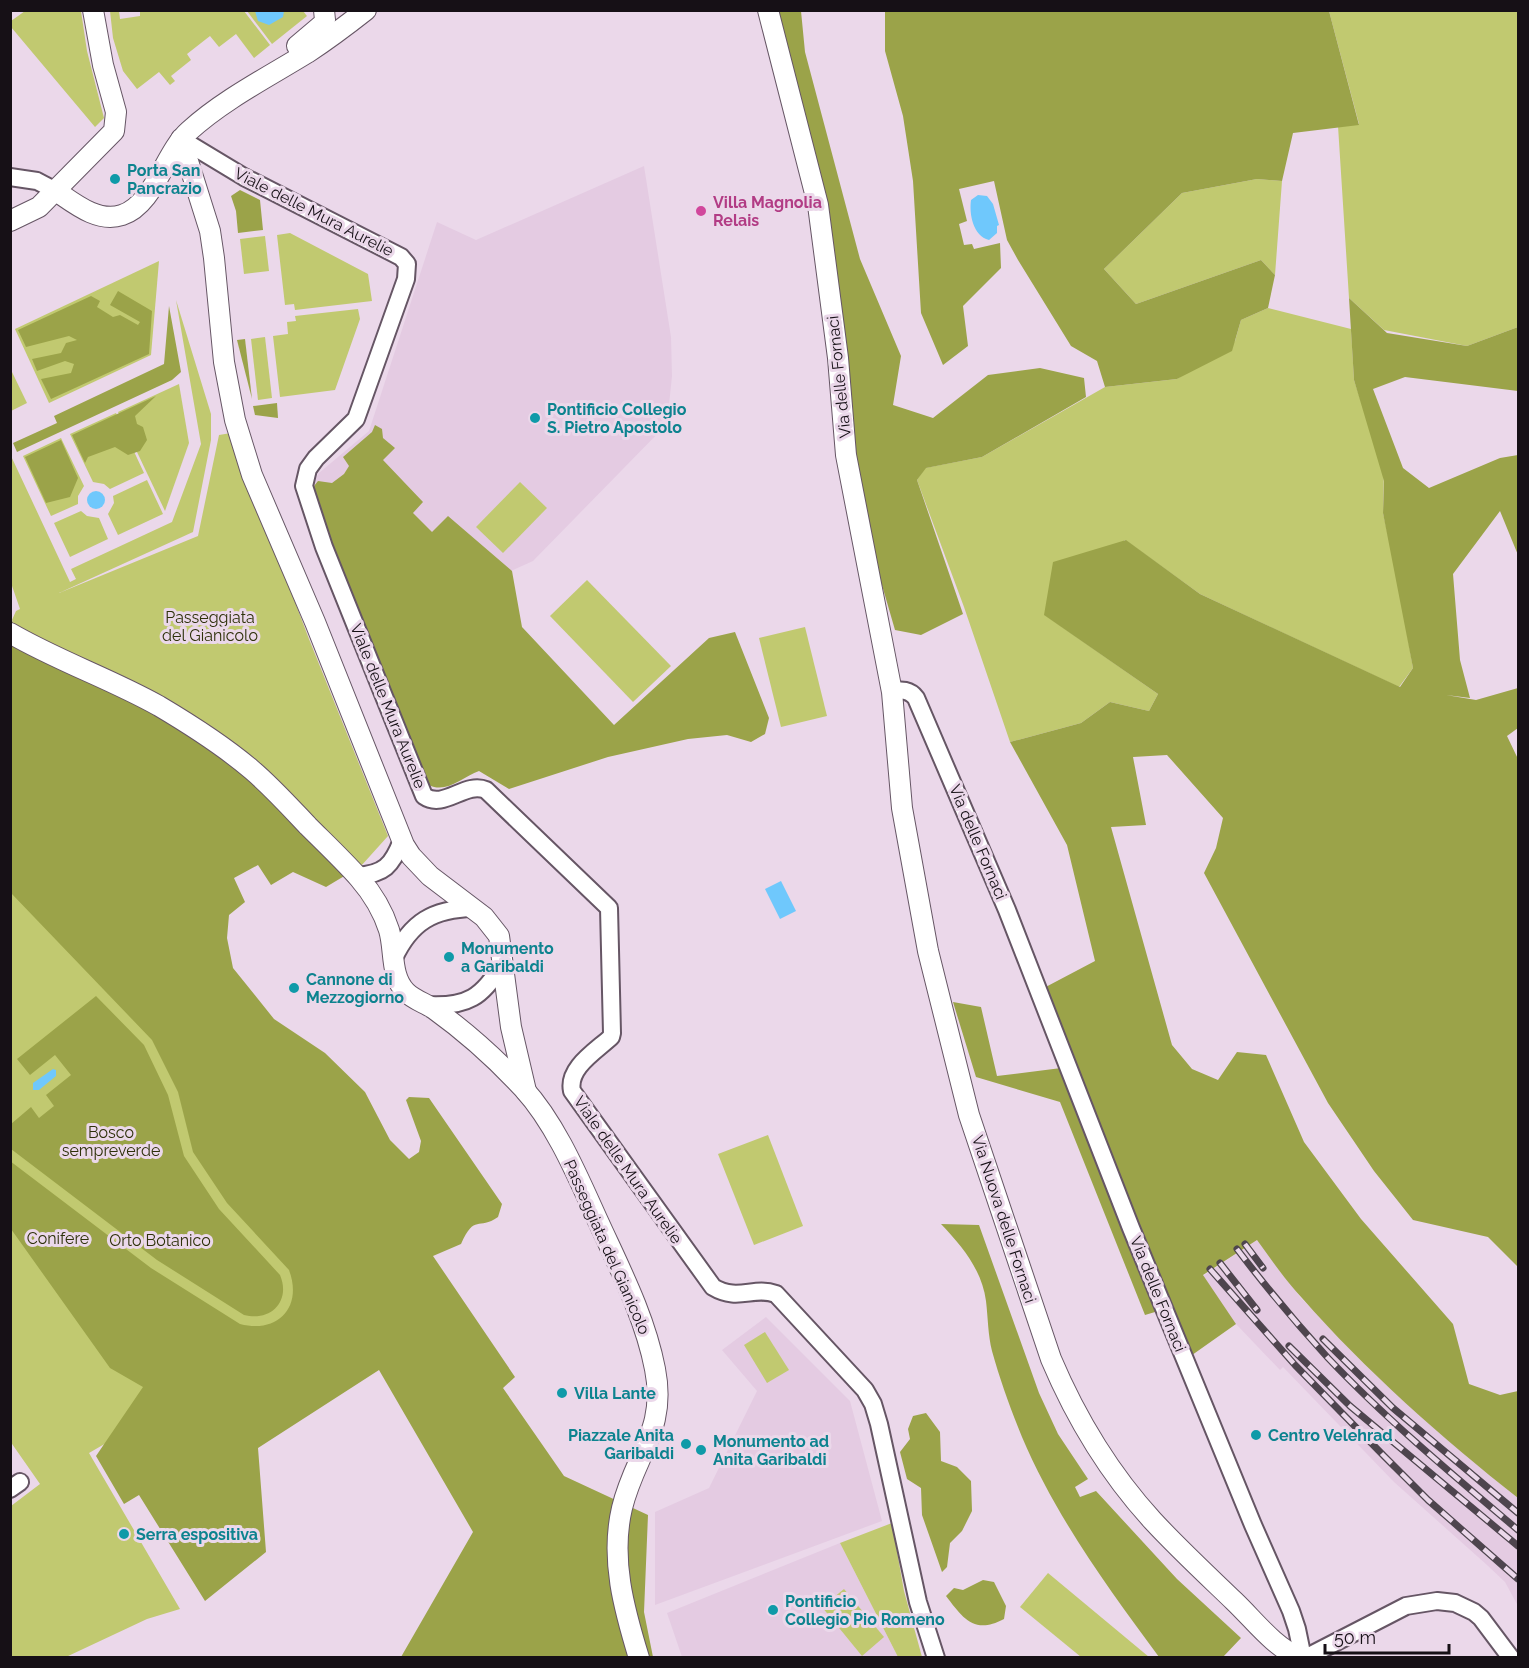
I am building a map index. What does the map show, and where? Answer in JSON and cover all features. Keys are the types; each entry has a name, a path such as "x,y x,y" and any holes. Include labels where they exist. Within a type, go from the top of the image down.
{"street":[{"path":"10,221 39,207 114,131 116,112 103,65 93,10"},
{"path":"247,89 323,24 326,20 324,10"},
{"path":"10,177 37,181 90,212 113,217 131,211 148,192 190,130 247,89 310,51 366,10"},
{"name":"Via delle Fornaci","path":"768,10 818,205 838,358 846,455 892,692 908,691 916,698 1007,910 1131,1228 1253,1525 1291,1611 1303,1658"},
{"path":"182,139 210,231 224,362 235,420 252,475 315,622 402,840 411,856 430,876 484,917 497,931 501,942 502,964 514,1042 526,1091"},
{"name":"Viale delle Mura Aurelie","path":"182,139 244,177 401,257 407,264 406,279 356,419 316,458 308,469 304,486 324,547 424,796 435,801 483,788 609,908 612,1033 575,1070 571,1086 574,1095 713,1287 726,1294 760,1291 776,1294 865,1390 873,1404 879,1424 918,1602 936,1658"},
{"path":"10,633 147,700 222,746 263,780 357,876 370,893 383,915 391,936 396,976 404,990 418,1001 428,1005 484,1050 526,1091"},
{"name":"Via Nuova delle Fornaci","path":"892,692 902,808 914,878 928,951 959,1077 1015,1254 1051,1359 1065,1392 1096,1446 1146,1513 1271,1639 1303,1658"},
{"path":"357,876 373,874 387,867 394,859 402,840"},
{"path":"394,958 407,935 418,924 443,911 473,908"},
{"path":"428,1005 451,1005 473,999 489,984 502,964"},
{"name":"Passeggiata del Gianicolo","path":"526,1091 556,1136 584,1191 633,1299 652,1354 658,1390 658,1409 650,1437 622,1508 617,1556 622,1592 639,1658"},
{"path":"1303,1658 1406,1606 1446,1601 1467,1607 1478,1614 1510,1658"}],"shaded area":[{"path":"644,166 671,337 672,376 667,424 533,561 367,636 361,620 366,614 363,606 355,605 322,522 313,484 319,473 369,431 437,222 476,240"},
{"path":"1257,1240 1300,1297 1365,1365 1518,1498 1518,1606 1505,1582 1394,1482 1283,1367 1280,1370 1236,1324 1203,1276"},
{"path":"766,1317 850,1401 882,1521 655,1605 655,1512 709,1488 757,1391 722,1350"},
{"path":"840,1543 898,1657 682,1657 667,1613"}],"green space":[{"path":"25,11 81,11 87,51 104,118 95,127 11,27 11,21"},
{"path":"110,11 119,11 120,19 140,16 140,11 244,11 270,45 254,58 236,34 219,47 210,36 187,54 191,60 171,76 175,81 170,85 159,72 137,89 123,71 113,38"},
{"path":"247,11 303,11 307,16 272,44"},
{"path":"772,11 801,11 805,52 860,259 901,356 893,405 933,418 988,375 1040,368 1084,378 1086,397 982,457 926,468 917,480 963,614 921,635 895,630 862,516 841,324"},
{"path":"885,11 1329,11 1359,125 1293,133 1282,181 1257,179 1182,193 1104,269 1136,304 1261,260 1275,275 1268,308 1241,320 1232,351 1177,379 1105,387 1097,361 1071,346 1007,240 994,181 959,189 967,221 959,224 964,245 972,244 974,249 1000,243 1001,268 963,306 968,346 943,365 921,313 913,181 903,116 885,51"},
{"path":"1329,11 1518,11 1518,327 1467,346 1384,330 1349,298 1338,126 1359,124"},
{"path":"1257,179 1282,181 1275,275 1261,260 1136,304 1104,269 1182,193"},
{"path":"240,190 260,200 263,230 238,233 236,211 231,196"},
{"path":"290,233 368,274 372,301 295,310 294,304 285,305 277,235"},
{"path":"265,236 269,271 244,274 240,239"},
{"path":"159,261 151,355 49,403 15,329"},
{"path":"118,291 152,311 149,354 51,399 41,379 71,373 74,364 65,361 37,371 32,359 61,353 66,343 77,340 69,336 26,347 18,330 91,296 100,301 97,307 113,317 120,315 138,325 140,322 110,305"},
{"path":"1349,298 1387,333 1467,346 1518,327 1518,391 1405,377 1373,389 1403,468 1429,488 1500,458 1518,455 1518,555 1500,511 1453,574 1460,660 1470,698 1446,695 1476,700 1518,688 1518,728 1507,736 1518,759 1518,1267 1488,1237 1413,1220 1374,1171 1328,1103 1204,873 1216,848 1223,818 1167,755 1133,757 1146,825 1111,827 1172,1045 1192,1069 1218,1080 1237,1052 1266,1055 1304,1142 1361,1219 1453,1324 1469,1384 1500,1395 1518,1391 1518,1498 1433,1428 1378,1377 1326,1325 1278,1269 1257,1240 1203,1275 1236,1324 1185,1360 1165,1309 1145,1315 1060,1102 976,1077 953,1002 981,1007 997,1076 1069,1067 1040,990 1095,961 1067,845 1010,742 1081,723 1110,702 1149,711 1158,694 1044,615 1053,562 1126,540 1200,594 1400,687 1413,668 1383,513 1384,481 1354,380"},
{"name":"Passeggiata del Gianicolo","path":"176,300 211,414 211,440 193,532 59,593 198,536 219,435 231,433 309,639 388,836 361,866 19,632 12,620 16,611 20,609 11,583 11,456 70,582 76,579 71,569 172,522 201,444"},
{"path":"169,306 181,372 172,380 17,452 13,443 57,423 54,416 164,364"},
{"path":"1268,308 1351,329 1354,380 1384,472 1383,513 1397,575 1413,668 1399,687 1200,594 1125,540 1045,615 1158,694 1149,711 1110,702 1081,723 1010,742 964,607 917,480 925,468 982,457 1105,387 1177,379 1235,341 1241,320"},
{"path":"358,309 360,319 335,390 280,397 273,336 288,334 287,322 296,321 295,316"},
{"path":"265,337 272,398 258,400 251,339"},
{"path":"245,339 252,399 237,340"},
{"path":"12,372 27,403 11,411 10,373"},
{"path":"179,384 189,443 165,511 118,412"},
{"path":"156,396 135,416 137,424 143,427 147,440 140,451 128,455 115,447 88,457 85,463 72,435"},
{"path":"277,403 278,418 255,415 253,406"},
{"path":"116,413 144,473 110,489 104,484 93,482 70,434"},
{"path":"375,425 382,429 383,438 395,448 383,460 423,502 413,513 432,532 448,516 512,571 522,627 614,725 709,638 735,632 769,718 765,734 751,742 727,735 688,739 608,757 509,789 479,771 448,786 429,785 330,541 314,486 318,481 332,483 344,474 349,466 343,457 372,432"},
{"path":"61,438 84,486 78,496 78,504 51,516 23,456"},
{"path":"61,440 78,478 70,497 46,503 25,457"},
{"path":"147,480 163,514 118,535 108,514 114,503 113,496"},
{"path":"520,482 547,508 503,553 476,527"},
{"path":"81,511 87,516 99,518 108,539 70,557 54,523"},
{"path":"587,580 671,666 633,702 550,616"},
{"name":"Conifere","path":"11,619 19,632 151,693 361,866 326,887 293,872 271,885 258,865 234,878 245,902 229,915 227,938 233,968 274,1019 325,1053 365,1092 390,1140 409,1159 419,1152 421,1141 406,1100 409,1097 429,1098 502,1204 498,1217 474,1226 461,1244 433,1256 515,1377 503,1388 564,1476 648,1515 644,1612 653,1657 401,1657 473,1532 379,1370 258,1448 266,1552 205,1601 139,1495 124,1504 96,1456 143,1387 110,1368 11,1229 10,1161 151,1268 240,1324 266,1325 284,1315 293,1295 292,1283 289,1270 227,1203 193,1152 178,1092 152,1040 11,893"},
{"path":"805,627 827,716 781,727 759,638"},
{"name":"Orto Botanico","path":"10,822 431,1255 89,1453 180,1609 147,1619 66,1657 11,1657 11,1506 40,1484 10,1441"},
{"name":"Bosco sempreverde","path":"96,996 144,1045 168,1095 184,1156 219,1209 280,1275 283,1284 281,1301 270,1312 263,1315 244,1315 157,1260 11,1149 11,1124 31,1107 39,1118 54,1106 46,1095 71,1075 55,1055 30,1075 17,1059"},
{"path":"768,1135 803,1226 754,1245 718,1154"},
{"path":"941,1224 979,1225 1039,1393 1058,1434 1088,1479 1075,1487 1080,1497 1096,1491 1177,1579 1241,1638 1223,1657 1159,1657 1084,1551 1051,1495 1022,1437 992,1351 984,1290 976,1269"},
{"path":"765,1332 789,1370 767,1383 744,1345"},
{"path":"926,1413 940,1432 941,1461 957,1467 971,1481 972,1511 962,1531 950,1543 947,1567 942,1572 922,1515 921,1488 907,1479 900,1452 910,1439 908,1429 913,1416"},
{"path":"892,1523 904,1591 922,1657 898,1657 840,1543"},
{"path":"1048,1573 1149,1657 1081,1657 1020,1607"},
{"path":"983,1580 994,1582 1006,1606 1004,1619 994,1624 977,1625 964,1617 946,1596 954,1588 963,1590"},
{"path":"844,1589 884,1637 862,1656 822,1607"}],"water":[{"path":"255,11 284,11 283,17 269,25 258,21"},
{"path":"978,195 987,196 993,204 999,225 997,233 989,240 979,234 973,224 971,200"},
{"path":"92,491 100,491 105,496 103,507 92,509 87,504 87,496"},
{"path":"781,881 796,911 780,919 765,889"},
{"path":"53,1069 56,1070 56,1076 39,1090 33,1090 33,1083"}],"railway":[{"path":"1245,1244 1263,1268"},
{"path":"1237,1249 1293,1318 1350,1381 1421,1447 1518,1530"},
{"path":"1220,1263 1257,1310"},
{"path":"1210,1269 1295,1365 1383,1455 1428,1500 1518,1579"},
{"path":"1323,1339 1393,1408 1518,1513"},
{"path":"1289,1346 1350,1406 1518,1546"}],"place":[{"name":"Porta San Pancrazio","path":"115,179"},
{"name":"Villa Magnolia Relais","path":"701,211"},
{"name":"Pontificio Collegio S. Pietro Apostolo","path":"535,418"},
{"name":"Monumento a Garibaldi","path":"449,957"},
{"name":"Cannone di Mezzogiorno","path":"294,988"},
{"name":"Villa Lante","path":"562,1393"},
{"name":"Centro Velehrad","path":"1256,1435"},
{"name":"Piazzale Anita Garibaldi","path":"686,1444"},
{"name":"Monumento ad Anita Garibaldi","path":"701,1450"},
{"name":"Serra espositiva","path":"124,1534"},
{"name":"Pontificio Collegio Pio Romeno","path":"773,1610"}]}
